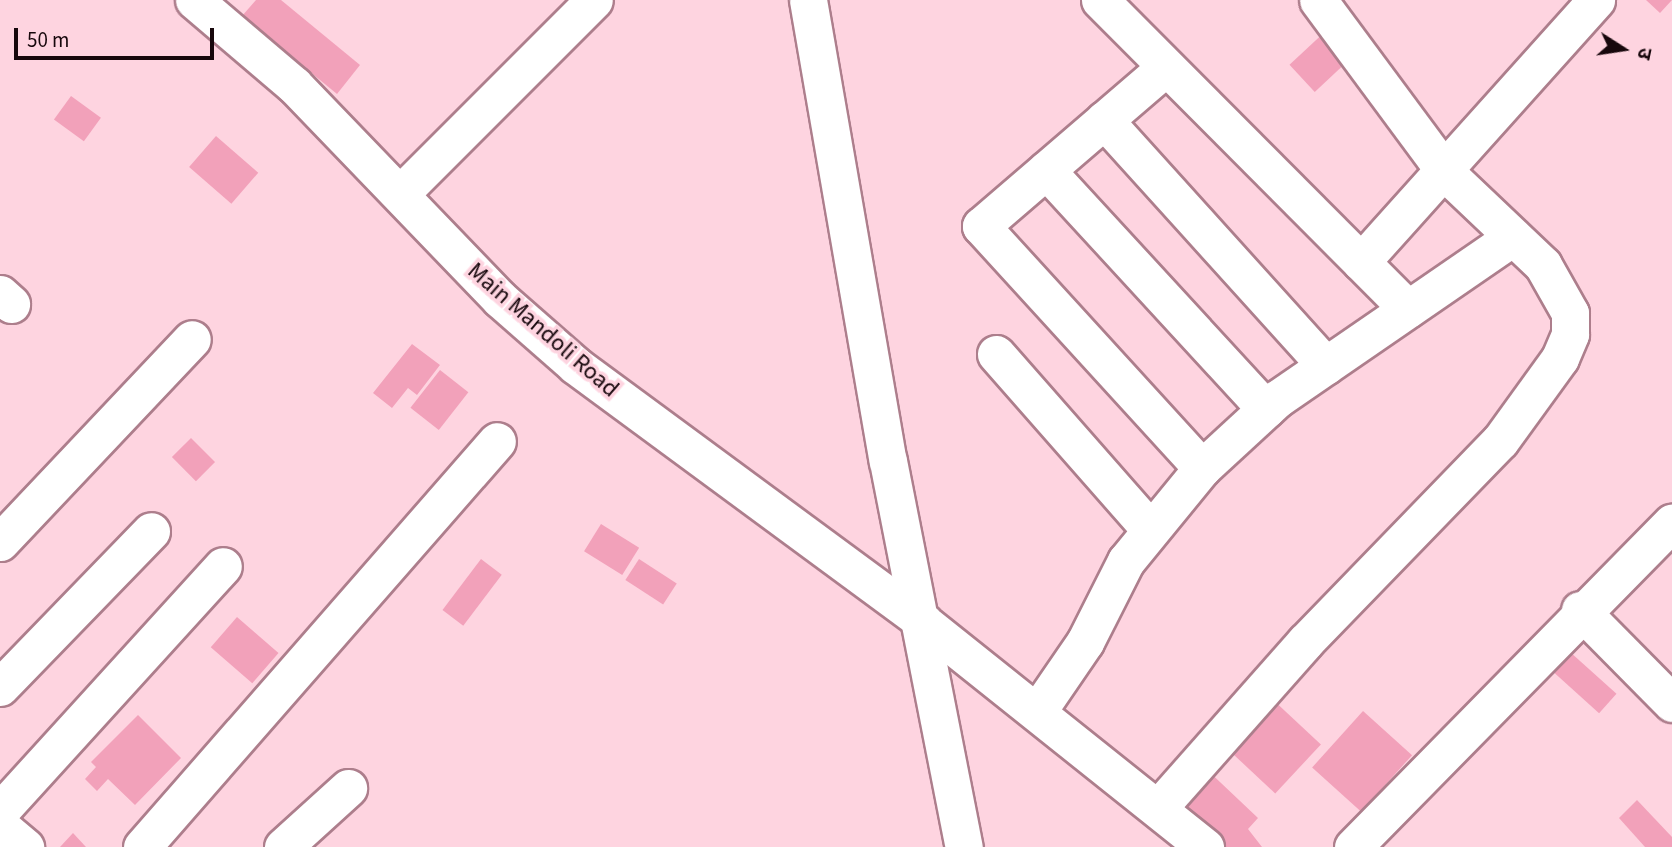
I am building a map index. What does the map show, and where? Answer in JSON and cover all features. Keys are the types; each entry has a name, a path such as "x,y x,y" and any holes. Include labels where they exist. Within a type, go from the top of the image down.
{"street":[{"name":"Main Mandoli Road","path":"194,0 294,85 400,194 575,365 923,622 1160,806 1205,847"},
{"path":"400,194 594,0"},
{"path":"808,0 888,461 923,622 964,847"},
{"path":"1160,806 1305,642 1500,441 1560,358 1570,313 1543,265 1446,173 1318,0"},
{"path":"1361,262 1446,173 1596,0"},
{"path":"1111,4 1166,67 1408,309"},
{"path":"1166,67 981,226 1202,468"},
{"path":"1104,120 1326,366"},
{"path":"1046,170 1266,410"},
{"path":"1037,712 1150,529 1202,468 1266,410 1513,237"},
{"path":"0,542 192,339"},
{"path":"996,354 1150,529"},
{"path":"142,847 497,441"},
{"path":"1353,847 1580,610 1670,528"},
{"path":"0,687 151,531"},
{"path":"0,811 223,566"},
{"path":"1580,610 1672,703"},
{"path":"283,847 348,788"},
{"path":"0,826 25,847"}],"building":[{"path":"256,0 281,0 360,65 337,94 242,16"},
{"path":"1646,0 1672,0 1660,13"},
{"path":"1329,28 1354,55 1315,92 1290,65"},
{"path":"71,96 101,118 84,141 54,119"},
{"path":"216,136 258,173 231,204 189,167"},
{"path":"412,344 440,365 417,395 408,388 392,408 373,393"},
{"path":"440,370 468,392 439,430 410,408"},
{"path":"191,438 215,462 196,481 172,457"},
{"path":"601,524 639,548 622,575 584,551"},
{"path":"481,559 502,575 463,626 442,610"},
{"path":"639,559 677,584 663,604 625,580"},
{"path":"237,617 279,653 252,683 211,647"},
{"path":"1560,643 1616,694 1599,713 1543,662"},
{"path":"1269,696 1321,744 1275,793 1223,745"},
{"path":"1363,711 1412,755 1361,812 1312,767"},
{"path":"138,715 181,758 135,805 108,779 97,791 85,779 96,767 91,762"},
{"path":"1202,765 1258,818 1248,829 1262,847 1222,847 1170,798"},
{"path":"1637,800 1672,837 1672,847 1645,847 1619,818"},
{"path":"73,833 86,847 60,847"}]}
